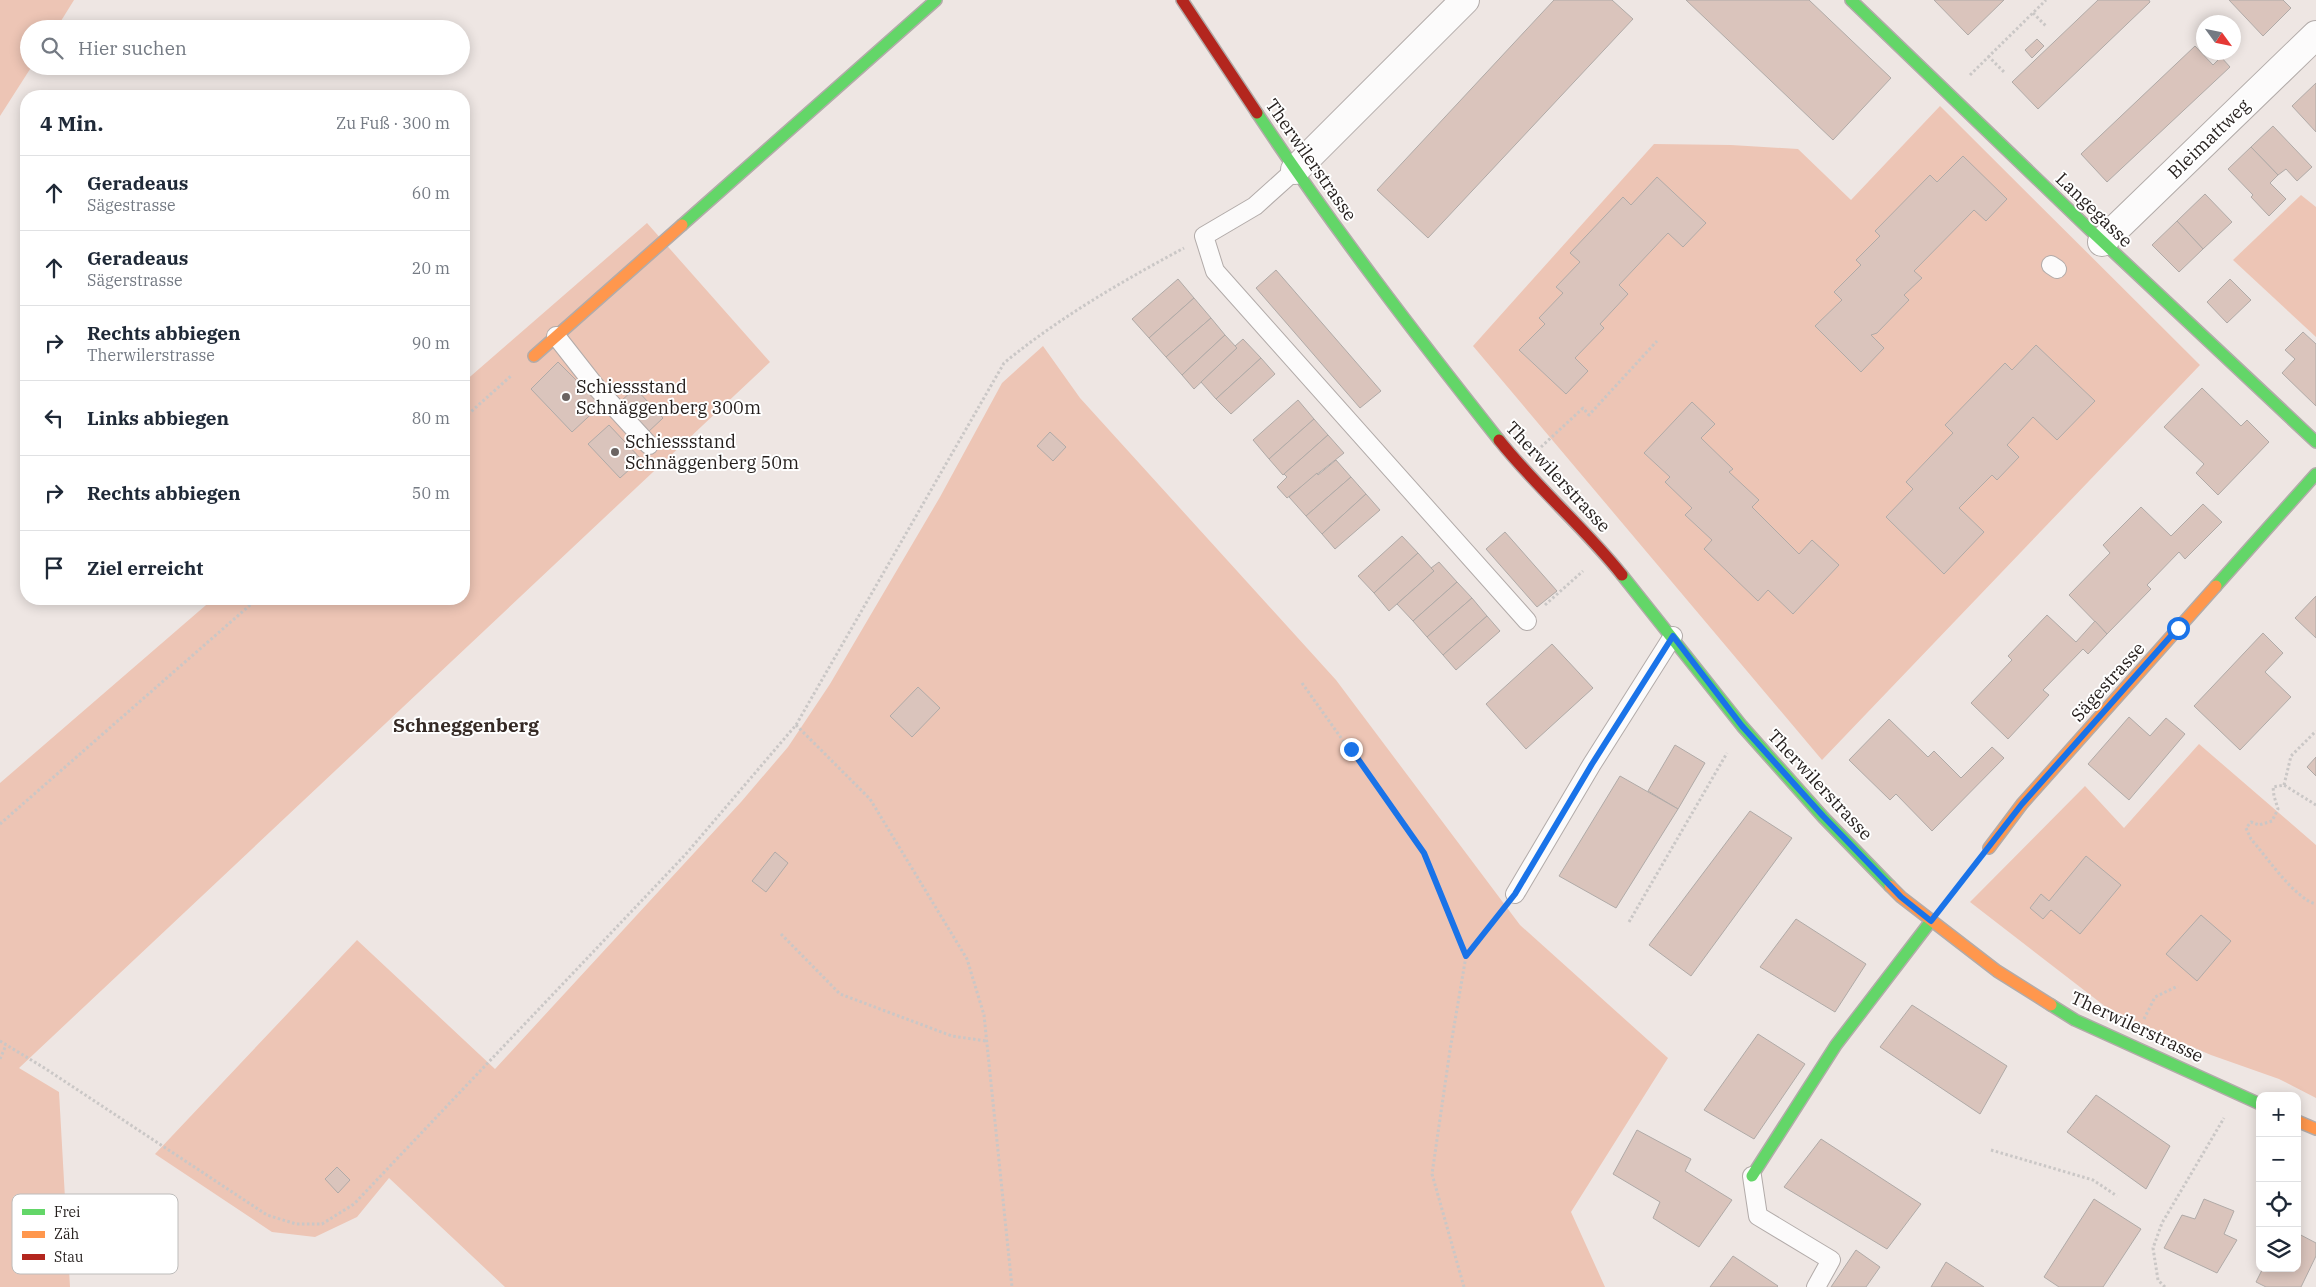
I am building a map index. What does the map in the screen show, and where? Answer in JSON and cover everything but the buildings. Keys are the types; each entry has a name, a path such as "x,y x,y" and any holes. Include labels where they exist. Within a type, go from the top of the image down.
{"street":[{"path":"534,356 936,0"},
{"name":"Therwilerstrasse","path":"1182,0 1295,170 1404,320 1520,467 1604,552 1673,636 1742,726 1823,816 1901,897 1997,971 2075,1020 2256,1102"},
{"path":"1295,170 1465,0"},
{"name":"Langegasse","path":"1851,0 2102,242 2316,442"},
{"name":"Bleimattweg","path":"2102,242 2316,36"},
{"name":"Sägestrasse","path":"1989,848 2022,804 2316,474"},
{"path":"1752,1176 1836,1045 1931,921"},
{"path":"2301,1123 2316,1129"}],"lane":[{"path":"1295,170 1255,206 1204,236 1215,271 1527,621"},
{"path":"556,336 596,387 649,445"},
{"path":"1515,894 1587,773 1673,636"},
{"path":"1752,1176 1758,1216 1831,1260 1816,1287"}],"path":[{"path":"1949,94 2046,0"},
{"path":"2033,13 2047,27"},
{"path":"1988,56 2004,72"},
{"path":"0,1041 46,1068 266,1215 296,1224 322,1224 354,1204 685,855 796,725 1004,363 1035,338 1108,289 1204,236"},
{"path":"1520,467 1583,408 1589,415 1657,341"},
{"path":"470,413 534,356"},
{"path":"1527,621 1604,552"},
{"path":"0,824 250,605"},
{"path":"1302,683 1424,853 1466,956"},
{"path":"796,725 870,799 967,959 984,1015 1012,1287"},
{"path":"1630,922 1742,726"},
{"path":"2284,785 2291,756 2316,731"},
{"path":"2316,805 2284,785 2273,787 2278,809 2272,821 2259,825 2251,822 2246,828 2252,839 2296,892 2311,903 2316,904"},
{"path":"1931,921 1989,848"},
{"path":"1464,1287 1432,1174 1466,956 1515,894"},
{"path":"781,934 840,994 952,1036 986,1041"},
{"path":"2130,1046 2155,997 2178,986"},
{"path":"0,1059 6,1045"},
{"path":"2165,1287 2158,1280 2153,1248 2162,1223 2239,1094"},
{"path":"1991,1150 2093,1180 2117,1196"}],"shaded area":[{"path":"0,0 74,0 62,20 20,20 20,75 26,75 0,116"},
{"path":"1940,106 2200,365 1822,760 1473,346 1654,144 1731,145 1798,149 1851,200"},
{"path":"2301,195 2316,207 2316,337 2233,260"},
{"path":"647,223 770,362 19,1068 59,1092 65,1194 12,1194 12,1274 69,1274 70,1287 0,1287 0,783 206,605 470,605 470,377"},
{"path":"1043,346 1080,398 1336,680 1520,925 1668,1058 1571,1212 1605,1287 505,1287 389,1178 357,1217 315,1237 272,1232 155,1154 357,940 495,1069 741,802 788,747 830,684 940,497 1002,383"},
{"path":"2199,744 2316,845 2316,1098 2279,1079 2211,1055 2115,1014 1970,902 2085,786 2124,828"}],"traffic: fast":[{"path":"682,225 936,0"},
{"path":"1851,0 2087,227 2316,442"},
{"path":"1257,113 1285,155 1375,279 1499,440"},
{"path":"2216,586 2316,474"},
{"path":"1622,575 1742,726 1823,817 1890,886"},
{"path":"1752,1176 1836,1045 1931,921"},
{"path":"2051,1005 2075,1020 2256,1102"}],"traffic: slow":[{"path":"534,356 682,225"},
{"path":"1989,848 2022,804 2216,586"},
{"path":"1890,886 1901,897 1997,971 2051,1005"},
{"path":"2301,1123 2316,1129"}],"traffic: jam":[{"path":"1182,0 1257,113"},
{"path":"1499,440 1622,575"}],"place":[{"name":"Schiessstand Schnäggenberg 300m","path":"566,397"},
{"name":"Schiessstand Schnäggenberg 50m","path":"615,452"}],"district":[{"name":"Schneggenberg","path":"466,725"}],"route":[{"path":"1351,749 1424,853 1466,956 1515,894 1592,764 1673,636 1742,726 1823,816 1901,897 1931,921 2022,804 2178,628"}]}
